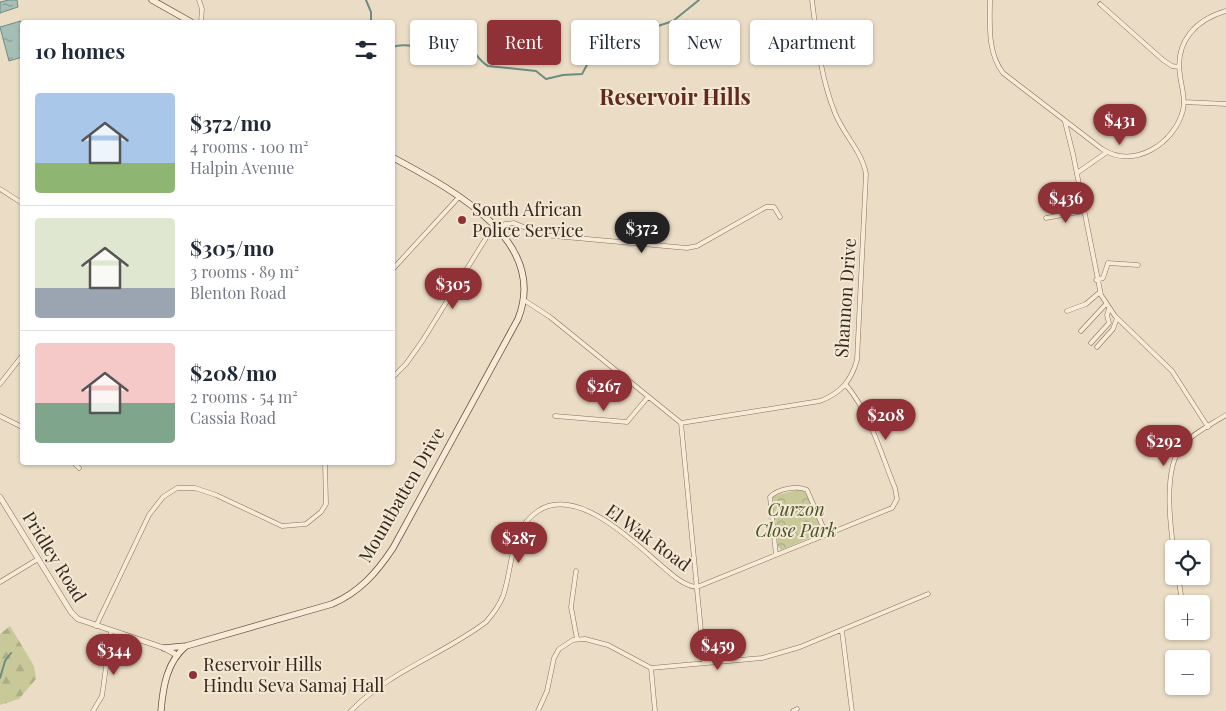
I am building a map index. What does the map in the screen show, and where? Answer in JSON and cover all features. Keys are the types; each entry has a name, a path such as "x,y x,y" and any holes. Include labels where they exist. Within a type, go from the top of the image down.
{"main road":[{"path":"152,0 187,20"},
{"name":"Mountbatten Drive","path":"161,711 167,674 176,655 186,646 332,604 354,593 370,578 393,548 515,325 524,300 523,277 518,259 507,239 496,227 459,197 395,159"},
{"path":"164,648 186,646"}],"street":[{"path":"199,0 202,10 201,20"},
{"name":"Shannon Drive","path":"812,0 826,88 838,121 862,160 866,174 857,360 846,385"},
{"path":"990,0 991,43 1000,70 1065,122 1107,152 1120,155 1138,154 1162,143 1176,126 1184,102 1179,67 1182,47 1193,29 1209,16 1226,10"},
{"path":"1100,4 1162,60 1172,66 1179,67"},
{"path":"1184,102 1226,104"},
{"path":"1065,122 1100,292 1109,309 1117,318 1172,371 1208,426"},
{"path":"1077,173 1107,152"},
{"path":"0,189 20,202"},
{"path":"395,267 459,197"},
{"path":"395,375 415,353 496,227 514,223 543,235 687,248 697,246 766,206 774,207 780,217"},
{"path":"1046,218 1084,211"},
{"path":"1096,280 1103,278 1108,263 1138,265"},
{"path":"1067,311 1086,304 1100,292"},
{"path":"524,300 550,317 648,397 682,422 820,401 835,395 846,385"},
{"path":"1081,331 1106,304"},
{"path":"1091,343 1109,323 1107,315 1109,309"},
{"path":"1097,347 1113,329 1117,318"},
{"path":"0,384 20,359"},
{"name":"El Wak Road","path":"351,711 361,700 389,680 486,622 496,610 503,595 510,558 519,533 527,519 547,506 561,504 579,507 603,518 671,573 692,587 697,587 826,534 888,511 896,504 895,488 863,410 856,397 846,385"},
{"path":"555,416 626,422 648,397"},
{"path":"1172,540 1168,508 1176,456 1187,441 1226,415"},
{"path":"0,416 20,426"},
{"path":"682,422 704,662"},
{"path":"76,465 80,468"},
{"path":"96,626 148,515 163,496 177,488 195,488 216,494 282,526 306,524 321,512 326,504 325,465"},
{"path":"776,556 770,497 776,492 799,488 807,490 826,534"},
{"name":"Pridley Road","path":"0,497 71,612 78,619 164,648 176,655"},
{"path":"0,582 38,558"},
{"path":"576,571 571,607 577,640"},
{"path":"1179,585 1181,595"},
{"path":"538,711 547,691 554,658 565,643 585,639 608,646 651,668 762,658 800,648 928,594"},
{"path":"93,711 102,696 110,631"},
{"path":"842,631 852,711"},
{"path":"651,668 655,711"}],"green space":[{"name":"Curzon Close Park","path":"802,489 807,492 821,527 820,533 781,550 778,546 773,498 776,495"},
{"path":"10,626 34,666 36,679 19,699 0,705 0,634"}],"water":[{"path":"17,0 18,7 0,13 0,2"},
{"path":"20,21 20,58 9,61 0,27"}],"waterway":[{"path":"366,0 371,12 371,20"},
{"path":"395,46 404,45 430,49 457,39 470,47 480,60 488,66 536,71 546,79 563,75 582,74 588,63 599,60 628,36 673,21 699,0"},
{"path":"0,678 5,661 11,653"}],"place":[{"name":"South African Police Service","path":"462,220"},
{"name":"Reservoir Hills Hindu Seva Samaj Hall","path":"193,675"}],"district":[{"name":"Reservoir Hills","path":"675,97"}]}
